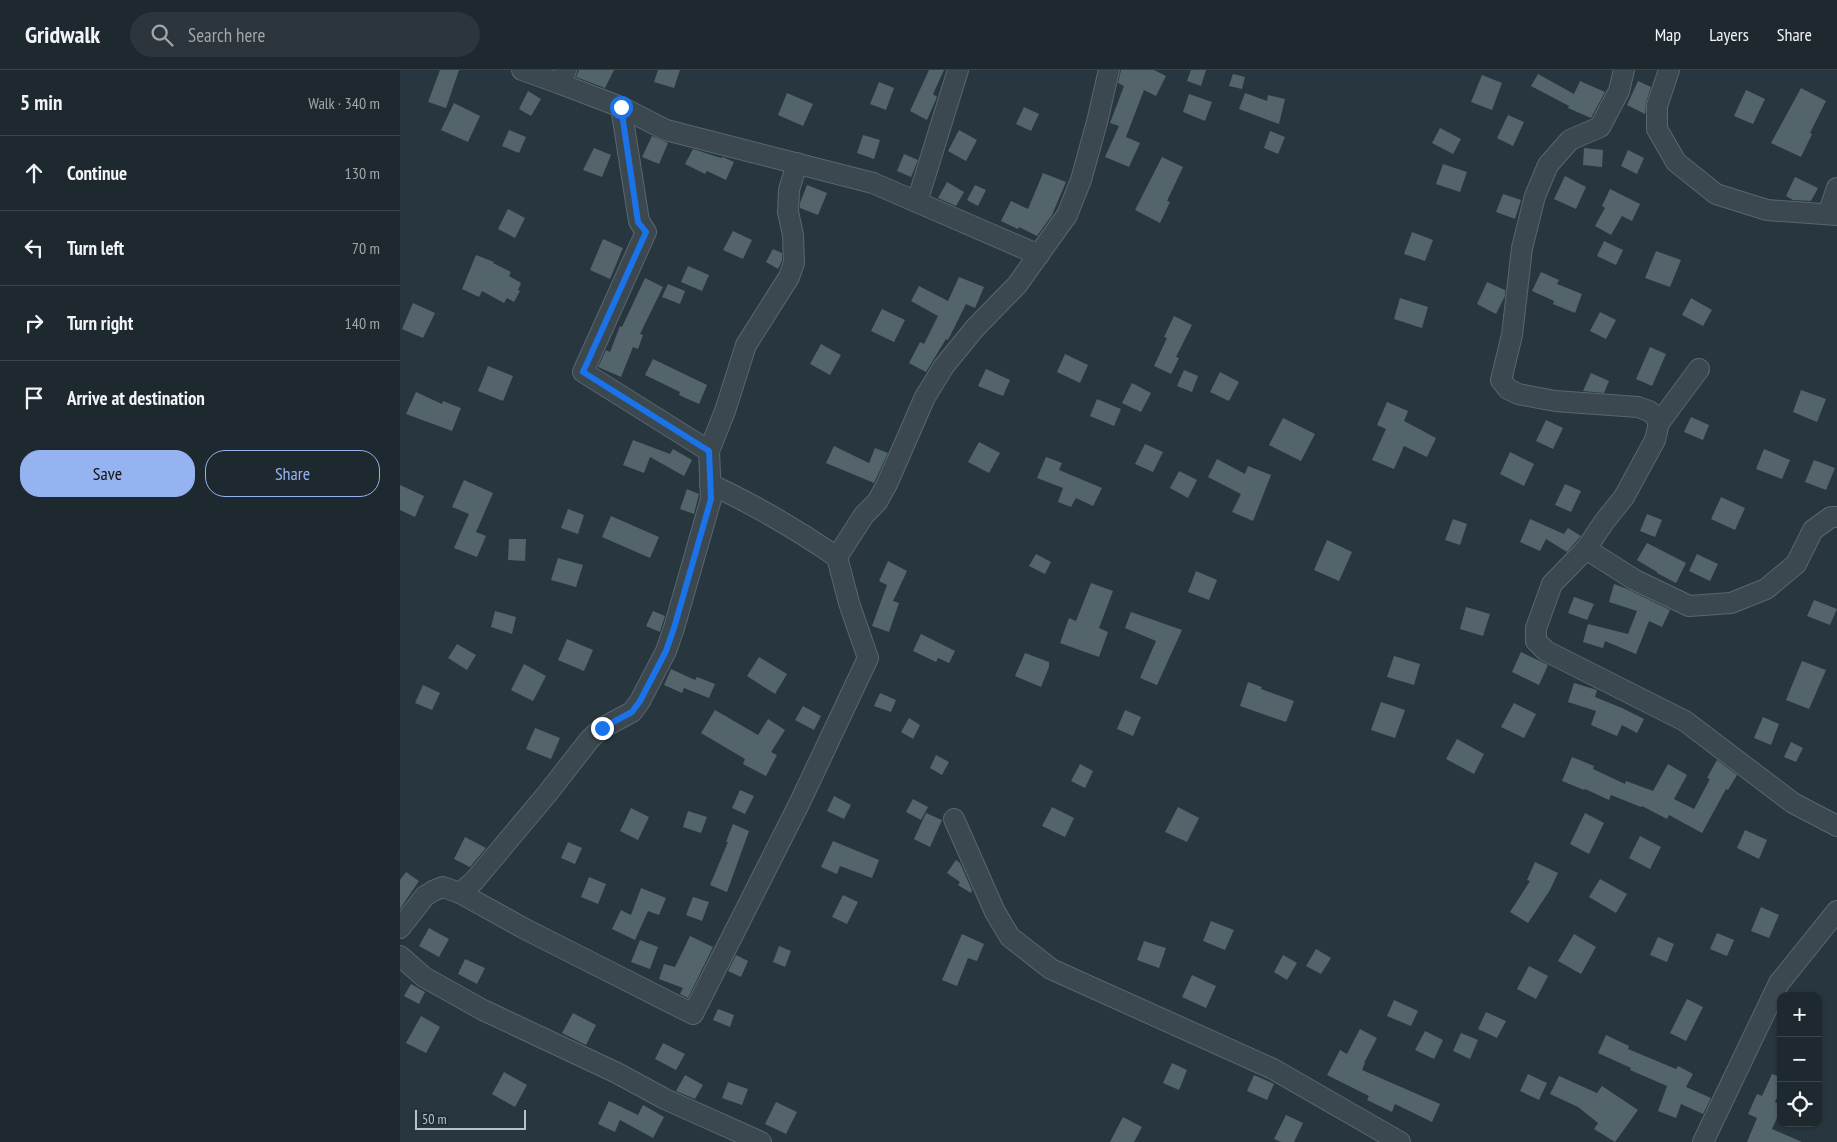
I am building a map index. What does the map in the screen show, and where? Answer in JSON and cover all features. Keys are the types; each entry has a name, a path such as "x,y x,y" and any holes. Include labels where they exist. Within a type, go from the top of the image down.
{"street":[{"path":"522,70 564,77 666,130 873,182 1039,255"},
{"path":"917,202 958,70"},
{"path":"837,557 864,514 877,502 887,484 925,397 944,366 975,328 1017,286 1067,215 1081,180 1109,70"},
{"path":"1624,70 1619,91 1600,127 1570,140 1548,165 1535,196 1522,248 1512,335 1502,380 1508,389 1555,401 1638,407 1649,411 1659,423"},
{"path":"1669,70 1657,106 1657,130 1676,162 1716,194 1767,210 1833,215 1837,188"},
{"path":"621,107 638,222 646,232 583,372 709,451"},
{"path":"460,893 480,874 590,739 602,728 632,712 640,701 666,651 711,499 709,451 725,411 746,345 789,277 794,263 793,235 788,212 788,190 797,163"},
{"path":"1699,369 1659,423 1655,440 1624,497 1586,549 1552,584 1536,628 1536,641 1546,652 1685,721 1793,803 1837,826"},
{"path":"400,928 425,896 443,887 460,893 525,929 693,1014 800,802 868,658 849,603 837,557 767,512 710,484"},
{"path":"1586,549 1634,580 1689,606 1731,603 1766,589 1796,564 1813,530 1831,517 1837,517"},
{"path":"954,819 995,912 1010,938 1051,969 1273,1069 1400,1142"},
{"path":"1703,1142 1779,983 1837,911"},
{"path":"400,956 424,976 483,1010 617,1073 665,1099 761,1142"}],"building":[{"path":"440,70 459,70 446,108 428,102"},
{"path":"579,70 614,70 605,88 576,77"},
{"path":"658,70 680,70 674,88 654,82"},
{"path":"929,70 944,70 933,94 937,97 927,120 910,111"},
{"path":"1121,70 1154,70 1166,76 1156,96 1144,90 1126,137 1140,143 1129,167 1105,157 1119,126 1110,123 1124,86 1118,83"},
{"path":"1191,70 1206,70 1201,86 1187,81"},
{"path":"1233,74 1245,77 1242,89 1229,86"},
{"path":"1538,74 1574,94 1580,81 1605,92 1591,118 1568,108 1569,106 1531,86"},
{"path":"1482,75 1502,83 1492,110 1471,102"},
{"path":"1638,81 1651,87 1645,114 1627,105"},
{"path":"879,82 894,88 886,110 870,104"},
{"path":"1801,88 1826,101 1810,133 1812,134 1801,157 1771,143"},
{"path":"1746,90 1765,99 1753,124 1734,116"},
{"path":"528,91 541,99 531,116 519,109"},
{"path":"787,93 813,104 803,126 778,115"},
{"path":"1245,93 1267,101 1268,95 1285,99 1279,124 1239,109"},
{"path":"1189,94 1212,102 1205,121 1183,112"},
{"path":"454,103 480,116 468,142 441,130"},
{"path":"1024,107 1039,114 1031,131 1016,124"},
{"path":"1508,115 1524,122 1513,146 1497,138"},
{"path":"1440,128 1461,139 1453,154 1432,143"},
{"path":"509,130 526,137 519,153 502,146"},
{"path":"959,130 977,140 966,161 948,151"},
{"path":"1270,131 1285,137 1278,154 1264,148"},
{"path":"863,135 880,140 874,159 857,153"},
{"path":"652,136 668,143 659,164 642,157"},
{"path":"594,148 611,155 602,177 583,170"},
{"path":"1584,148 1603,150 1602,167 1583,165"},
{"path":"693,149 734,162 726,180 707,171 705,174 685,164"},
{"path":"1628,150 1644,158 1637,174 1621,166"},
{"path":"904,154 918,160 911,177 897,171"},
{"path":"1162,157 1183,167 1167,201 1170,202 1160,223 1135,210"},
{"path":"1443,164 1467,172 1460,192 1436,184"},
{"path":"1043,173 1066,182 1052,215 1037,236 1001,221 1011,201 1028,209"},
{"path":"1565,176 1586,187 1576,209 1554,199"},
{"path":"1795,177 1818,188 1811,201 1793,200 1786,196"},
{"path":"947,182 964,192 956,206 938,198"},
{"path":"807,185 827,193 818,215 800,208"},
{"path":"975,185 986,190 978,206 967,200"},
{"path":"1610,189 1640,204 1632,221 1622,216 1611,235 1595,226 1605,208 1602,206"},
{"path":"1503,194 1521,200 1515,219 1496,212"},
{"path":"508,209 525,218 515,238 498,229"},
{"path":"733,231 752,240 743,259 723,250"},
{"path":"1412,232 1433,240 1425,261 1404,254"},
{"path":"603,239 623,248 610,279 590,270"},
{"path":"1604,241 1623,250 1616,265 1597,256"},
{"path":"773,249 782,253 782,261 778,269 766,262"},
{"path":"1656,251 1681,260 1670,287 1645,278"},
{"path":"476,255 494,262 511,272 509,276 521,283 518,290 520,291 514,302 507,298 504,303 482,291 479,297 462,289"},
{"path":"688,266 709,275 702,291 681,282"},
{"path":"1541,272 1559,280 1557,284 1582,294 1575,313 1553,304 1554,301 1532,291"},
{"path":"959,277 984,287 975,308 966,304 948,340 946,339 926,372 909,363 920,342 924,344 938,316 911,301 919,286 948,301"},
{"path":"645,278 663,287 640,334 643,335 638,349 633,347 621,377 598,367 606,350 610,352 620,326 622,327"},
{"path":"1487,282 1505,290 1505,296 1496,314 1477,304"},
{"path":"668,284 685,291 680,304 662,297"},
{"path":"1400,298 1428,307 1422,328 1394,319"},
{"path":"1691,298 1712,310 1703,326 1682,315"},
{"path":"413,303 435,313 423,338 402,329"},
{"path":"882,309 905,320 894,342 871,331"},
{"path":"1600,312 1616,320 1606,339 1590,331"},
{"path":"1174,316 1192,325 1176,357 1179,358 1171,374 1154,366 1167,338 1164,337"},
{"path":"821,344 841,355 830,375 810,364"},
{"path":"1650,347 1666,354 1652,386 1636,379"},
{"path":"1065,354 1088,365 1080,383 1057,372"},
{"path":"653,359 707,385 699,404 679,395 680,392 645,375"},
{"path":"488,366 513,376 503,401 478,391"},
{"path":"986,369 1010,380 1003,396 978,386"},
{"path":"1184,370 1198,376 1192,392 1177,386"},
{"path":"1220,372 1239,382 1229,401 1210,392"},
{"path":"1591,373 1609,381 1604,393 1583,391"},
{"path":"1132,383 1151,393 1141,412 1122,403"},
{"path":"1801,390 1826,399 1817,422 1793,412"},
{"path":"416,392 442,404 443,401 461,408 452,431 406,414"},
{"path":"1097,399 1121,409 1114,426 1090,416"},
{"path":"1387,402 1408,411 1404,421 1436,438 1427,457 1404,446 1394,469 1372,460 1386,429 1377,425"},
{"path":"1691,417 1709,425 1703,440 1684,432"},
{"path":"1283,418 1315,434 1301,461 1269,445"},
{"path":"1546,420 1563,428 1553,449 1536,441"},
{"path":"633,440 670,454 673,449 692,460 684,476 650,457 644,473 623,465"},
{"path":"979,442 1000,453 989,473 968,462"},
{"path":"1145,444 1163,452 1153,472 1135,464"},
{"path":"834,446 869,463 875,448 888,453 874,483 826,463"},
{"path":"1764,449 1790,460 1782,479 1756,469"},
{"path":"1510,452 1534,464 1524,486 1500,474"},
{"path":"1046,457 1062,463 1059,470 1102,488 1093,506 1076,498 1071,507 1058,502 1063,488 1037,478"},
{"path":"1217,459 1245,474 1248,466 1271,475 1253,521 1232,512 1241,494 1208,477"},
{"path":"1814,460 1835,468 1826,490 1805,482"},
{"path":"1179,471 1197,480 1188,498 1170,488"},
{"path":"464,480 493,493 476,532 486,536 477,557 454,548 469,514 452,507"},
{"path":"1565,484 1581,491 1571,512 1555,505"},
{"path":"400,485 424,496 415,517 400,510"},
{"path":"687,489 699,494 694,514 680,509"},
{"path":"1721,497 1745,508 1735,530 1711,519"},
{"path":"568,509 584,515 578,534 561,528"},
{"path":"1647,514 1662,520 1655,537 1640,531"},
{"path":"611,516 659,537 650,558 602,537"},
{"path":"1453,519 1467,524 1460,545 1445,540"},
{"path":"1530,519 1564,534 1568,528 1581,536 1567,552 1546,539 1540,551 1520,542"},
{"path":"509,539 526,539 525,561 508,560"},
{"path":"1327,540 1352,552 1339,581 1314,570"},
{"path":"1647,543 1686,563 1676,583 1637,560"},
{"path":"1036,554 1051,562 1045,574 1029,566"},
{"path":"1697,554 1718,564 1710,581 1689,571"},
{"path":"558,558 583,565 576,587 551,580"},
{"path":"888,561 907,571 893,601 899,603 889,632 872,626 887,585 879,581"},
{"path":"1196,571 1217,580 1209,600 1188,592"},
{"path":"1091,583 1113,591 1099,628 1108,632 1099,657 1060,643 1069,618 1076,621"},
{"path":"1614,584 1670,610 1662,627 1649,621 1636,654 1605,641 1603,648 1583,642 1588,624 1628,634 1637,611 1609,602"},
{"path":"1574,597 1594,604 1587,620 1568,613"},
{"path":"1814,600 1837,609 1830,625 1807,616"},
{"path":"1466,607 1490,614 1483,636 1460,629"},
{"path":"495,611 516,617 512,634 491,627"},
{"path":"653,611 665,616 660,632 646,626"},
{"path":"1131,612 1182,630 1157,685 1140,678 1156,641 1125,628"},
{"path":"921,634 955,651 949,663 938,658 936,662 913,651"},
{"path":"567,639 593,650 584,671 558,660"},
{"path":"457,644 476,655 467,670 448,658"},
{"path":"1521,652 1548,665 1539,685 1512,672"},
{"path":"1025,653 1049,662 1049,667 1041,687 1015,676"},
{"path":"1394,656 1420,664 1414,685 1387,677"},
{"path":"759,657 787,674 775,694 747,676"},
{"path":"1802,661 1826,670 1809,709 1786,700"},
{"path":"524,664 546,676 533,701 511,690"},
{"path":"671,669 695,680 697,677 715,684 709,698 684,688 682,693 664,685"},
{"path":"1248,682 1262,687 1261,689 1294,701 1286,722 1240,706"},
{"path":"1574,683 1597,690 1595,697 1644,719 1637,733 1622,725 1617,736 1591,725 1596,711 1568,702"},
{"path":"423,685 440,693 432,710 415,703"},
{"path":"880,693 896,700 891,712 874,706"},
{"path":"1381,702 1405,710 1395,738 1371,730"},
{"path":"1514,703 1536,714 1524,738 1501,727"},
{"path":"803,706 821,716 814,730 795,720"},
{"path":"715,710 758,735 768,719 785,730 771,752 777,755 766,776 743,764 745,759 701,733"},
{"path":"1125,710 1141,717 1133,736 1117,729"},
{"path":"1763,717 1779,724 1771,745 1754,738"},
{"path":"909,718 920,725 913,739 901,732"},
{"path":"535,728 560,738 551,759 526,749"},
{"path":"1457,739 1484,754 1474,774 1446,759"},
{"path":"1791,742 1803,748 1796,762 1784,757"},
{"path":"936,755 949,762 942,775 930,768"},
{"path":"1572,757 1594,766 1593,769 1625,784 1626,781 1653,791 1668,764 1687,775 1674,799 1694,809 1710,779 1707,778 1717,760 1737,775 1728,790 1726,789 1702,833 1669,815 1667,819 1642,806 1611,795 1609,800 1562,781"},
{"path":"1080,764 1093,771 1085,788 1071,781"},
{"path":"740,790 754,796 745,814 732,808"},
{"path":"834,796 851,805 844,819 827,811"},
{"path":"913,799 928,807 921,820 906,812"},
{"path":"1052,807 1074,818 1065,837 1042,826"},
{"path":"1178,807 1199,818 1187,842 1165,832"},
{"path":"631,808 649,817 638,840 620,831"},
{"path":"688,811 707,817 701,833 683,827"},
{"path":"926,813 942,820 930,847 914,839"},
{"path":"1585,813 1604,823 1589,854 1570,844"},
{"path":"733,824 749,831 727,892 710,885 728,842 726,842"},
{"path":"1745,830 1767,840 1759,859 1737,848"},
{"path":"1640,836 1661,847 1650,869 1629,858"},
{"path":"465,837 486,848 470,867 454,859"},
{"path":"833,841 879,860 872,878 840,866 837,874 821,867"},
{"path":"568,842 582,848 575,864 561,858"},
{"path":"956,860 960,863 972,890 971,893 958,885 960,882 947,873"},
{"path":"1535,862 1558,873 1550,890 1528,923 1510,912 1530,881 1527,880"},
{"path":"406,872 419,881 400,909 400,880"},
{"path":"589,877 606,884 598,904 581,897"},
{"path":"1600,879 1627,894 1616,913 1589,897"},
{"path":"641,888 666,898 659,915 648,911 635,940 612,929 621,910 631,915"},
{"path":"843,895 858,902 847,924 832,917"},
{"path":"693,897 709,902 702,921 686,915"},
{"path":"1761,907 1779,915 1769,938 1751,931"},
{"path":"1211,921 1234,930 1225,950 1203,941"},
{"path":"429,928 449,939 439,957 419,946"},
{"path":"1717,933 1734,940 1727,956 1710,949"},
{"path":"962,934 984,944 977,961 968,958 957,986 942,980"},
{"path":"1574,934 1596,947 1581,974 1558,961"},
{"path":"690,936 713,947 688,998 680,994 683,988 659,979 664,964 675,967"},
{"path":"1658,937 1674,944 1667,962 1650,955"},
{"path":"640,940 658,947 650,969 631,962"},
{"path":"1144,941 1166,948 1159,968 1137,960"},
{"path":"779,946 791,951 785,967 773,962"},
{"path":"1316,949 1331,958 1321,974 1306,966"},
{"path":"736,955 748,961 741,977 728,971"},
{"path":"1283,955 1297,963 1287,980 1274,972"},
{"path":"465,959 485,968 477,984 458,974"},
{"path":"1529,966 1548,976 1536,999 1517,989"},
{"path":"1192,975 1216,986 1206,1008 1182,997"},
{"path":"411,984 425,992 419,1004 404,996"},
{"path":"1687,999 1703,1007 1686,1041 1670,1033"},
{"path":"1394,1000 1418,1011 1411,1026 1387,1016"},
{"path":"718,1009 734,1015 730,1027 713,1020"},
{"path":"1486,1012 1506,1021 1497,1038 1478,1029"},
{"path":"573,1013 596,1025 586,1045 562,1033"},
{"path":"421,1016 440,1027 426,1053 406,1043"},
{"path":"1360,1029 1377,1038 1362,1070 1440,1104 1432,1122 1395,1104 1392,1112 1367,1100 1369,1096 1327,1075 1340,1050 1347,1054"},
{"path":"1425,1031 1443,1040 1434,1059 1415,1050"},
{"path":"1461,1033 1478,1040 1470,1059 1453,1051"},
{"path":"1606,1035 1629,1046 1628,1049 1676,1069 1678,1066 1693,1074 1686,1087 1711,1098 1703,1114 1681,1104 1676,1118 1658,1111 1667,1086 1630,1070 1631,1068 1598,1053"},
{"path":"663,1043 685,1054 676,1070 655,1059"},
{"path":"1172,1063 1187,1070 1179,1090 1163,1083"},
{"path":"504,1072 527,1085 515,1107 492,1094"},
{"path":"1528,1074 1547,1083 1539,1100 1520,1091"},
{"path":"1772,1074 1777,1076 1777,1098 1775,1102 1777,1103 1777,1118 1772,1129 1802,1142 1747,1142 1757,1118 1748,1114 1757,1094 1762,1096"},
{"path":"685,1075 703,1085 695,1099 676,1091"},
{"path":"1254,1075 1274,1084 1267,1100 1247,1091"},
{"path":"1559,1076 1597,1093 1602,1086 1638,1110 1615,1142 1594,1129 1598,1123 1578,1107 1550,1094"},
{"path":"728,1082 748,1089 742,1105 722,1098"},
{"path":"609,1101 638,1115 643,1105 664,1117 653,1138 620,1120 615,1132 598,1124"},
{"path":"776,1102 797,1112 786,1134 765,1124"},
{"path":"1286,1115 1303,1123 1294,1142 1281,1142 1274,1139"},
{"path":"1123,1117 1142,1127 1134,1142 1110,1142"}],"route":[{"path":"602,728 632,712 640,701 666,651 711,499 708,465 709,451 583,372 646,232 638,222 621,107"}]}
